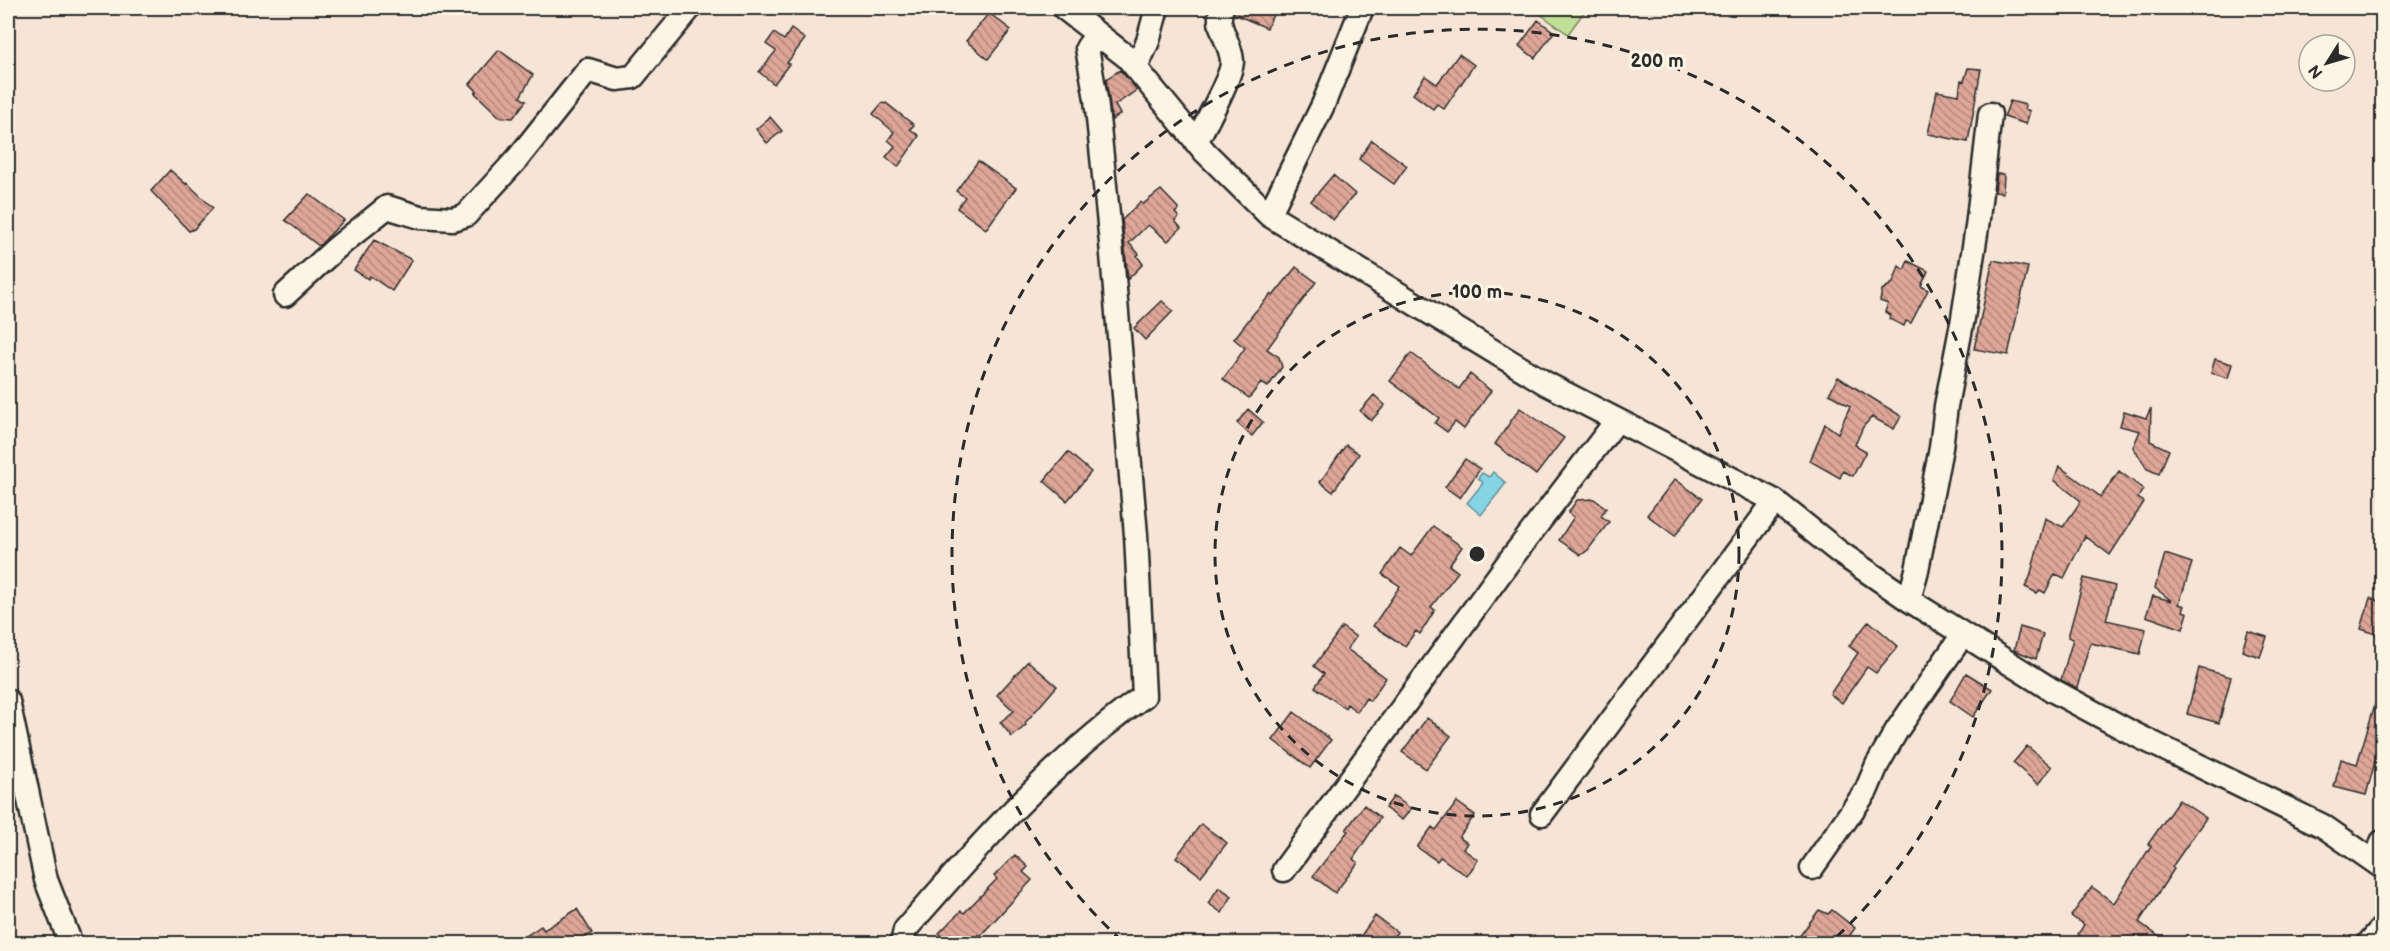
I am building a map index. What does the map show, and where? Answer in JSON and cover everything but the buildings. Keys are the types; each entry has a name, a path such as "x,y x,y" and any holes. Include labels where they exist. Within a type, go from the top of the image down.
{"street":[{"path":"285,295 334,249 387,207 420,217 453,219 466,215 518,158 588,70 617,79 633,77 690,8"},
{"path":"1064,8 1126,57 1196,142 1269,215 1546,384 1775,501 1839,552 1909,600 1962,636 2052,690 2136,735 2323,826 2380,857"},
{"path":"1136,68 1148,40 1157,8"},
{"path":"1196,142 1219,97 1233,62 1219,15 1222,8"},
{"path":"1269,215 1323,105 1362,8"},
{"path":"902,944 905,930 1016,808 1116,716 1144,696 1136,535 1113,265 1096,99 1087,48 1092,41 1103,40"},
{"path":"1909,600 1941,448 1946,406 1964,318 1990,114"},
{"path":"1284,870 1522,544 1617,420"},
{"path":"1542,814 1775,501"},
{"path":"1812,868 1866,791 1877,765 1897,730 1962,636"},
{"path":"8,701 46,880 71,944"},
{"path":"2368,944 2382,928"}],"green space":[{"path":"1534,8 1587,8 1568,34"}],"water":[{"path":"1493,472 1506,483 1481,515 1467,503 1483,483 1478,478 1482,473 1489,477"}]}
